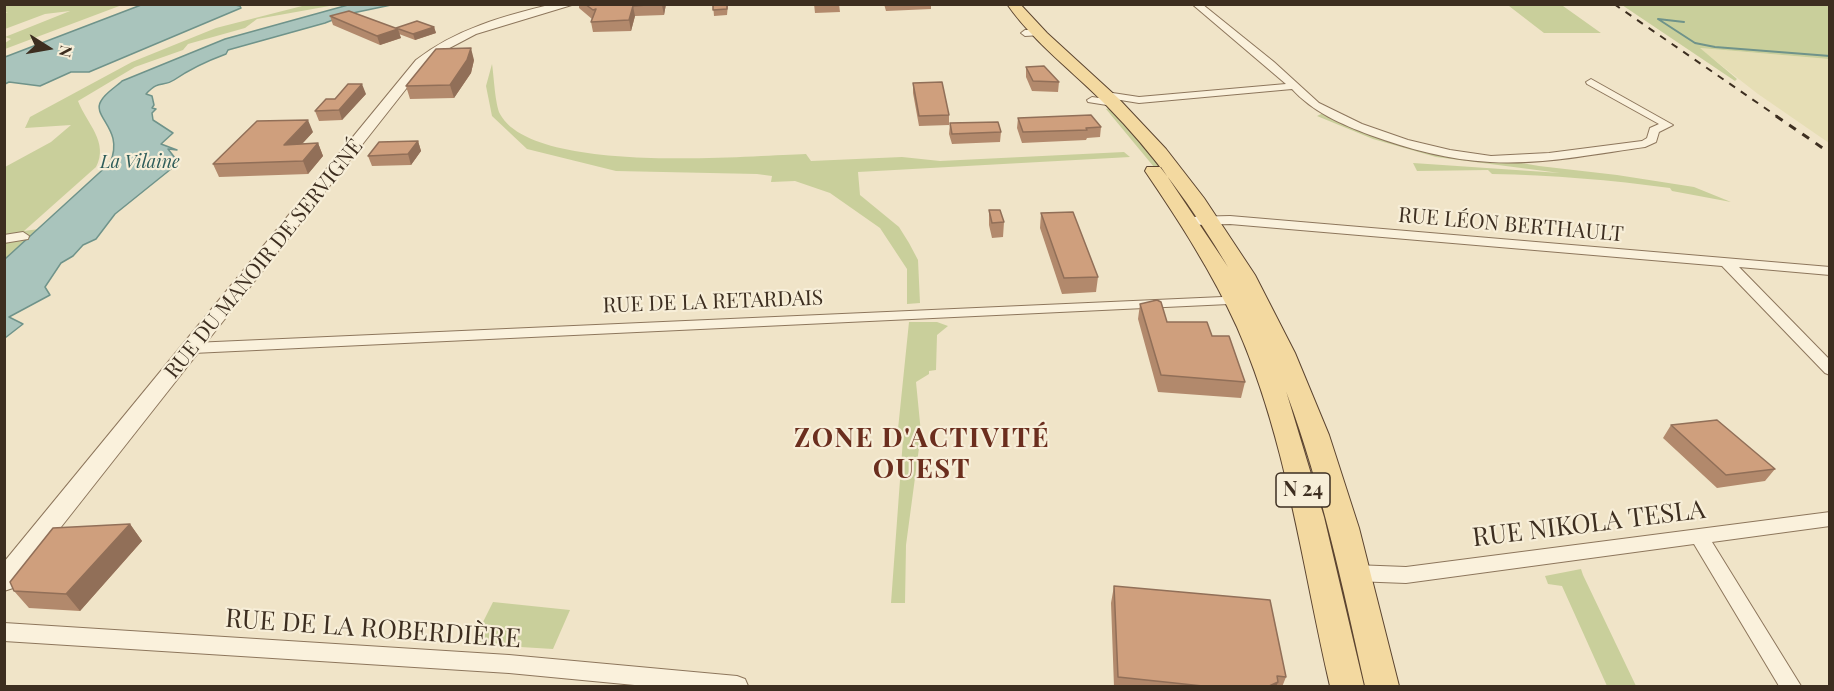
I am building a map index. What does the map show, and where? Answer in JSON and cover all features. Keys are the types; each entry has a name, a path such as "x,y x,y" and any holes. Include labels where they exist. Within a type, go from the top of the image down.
{"main road":[{"name":"N 24","path":"1000,4 1152,142 1210,219 1247,300 1267,372 1293,450 1347,687"},
{"name":"N 24","path":"1013,4 1031,33"},
{"name":"N 24","path":"1104,99 1279,345 1318,443 1354,573 1382,687"}],"street":[{"name":"RUE DU MANOIR DE SERVIGNÉ","path":"4,581 420,63 435,51 467,35 570,4"},
{"path":"1196,4 1320,109 1354,124 1431,148 1488,159 1522,159 1645,144 1652,140 1654,130 1668,125 1591,82"},
{"path":"1104,99 1139,100 1294,86"},
{"path":"1139,100 1128,106 1127,110 1152,137 1152,142"},
{"name":"RUE LÉON BERTHAULT","path":"1189,221 1210,219 1830,271"},
{"path":"4,239 23,236"},
{"path":"1727,263 1830,370"},
{"name":"RUE DE LA RETARDAIS","path":"193,348 1247,300"},
{"name":"RUE NIKOLA TESLA","path":"1354,573 1406,575 1830,519"},
{"path":"1699,537 1790,687"},
{"name":"RUE DE LA ROBERDIÈRE","path":"4,632 509,664 737,687"}],"shaded area":[{"path":"1699,48 1829,59 1829,143 1758,94"}],"green space":[{"path":"4,5 122,5 5,49 5,43 11,39 5,37 70,11 45,14 5,29 5,13 8,12 5,12"},
{"path":"306,5 335,5 257,19 245,28 188,44 183,50 135,67 78,101 98,141 100,149 96,167 24,231 39,229 5,259 5,167 51,142 71,125 25,128 30,117 132,62 216,28"},
{"path":"1622,5 1829,5 1829,59 1700,48 1737,79 1735,81"},
{"path":"1509,6 1563,6 1601,33 1544,33"},
{"path":"492,64 498,110 520,133 553,146 595,154 642,158 691,158 806,154 811,161 902,157 940,161 1124,152 1130,157 858,172 860,195 899,227 918,260 920,303 907,304 907,269 880,228 830,193 795,181 771,182 772,176 757,174 616,171 527,149 492,116 486,86"},
{"path":"1109,108 1187,195 1178,196 1106,109"},
{"path":"1323,113 1399,142 1539,166 1694,187 1731,202 1672,191 1670,188 1604,180 1492,174 1488,170 1417,171 1413,163 1560,173 1436,157 1373,139 1317,116"},
{"path":"909,322 937,322 948,326 937,335 936,370 929,371 929,374 916,382 921,433 906,545 905,603 891,603 903,439 897,439"},
{"path":"1581,569 1636,686 1607,686 1562,586 1548,584 1545,576"},
{"path":"493,602 570,610 553,649 472,644"}],"water":[{"path":"230,4 241,8 89,72 71,72 40,86 9,82 5,84 5,57 141,5"},
{"name":"La Vilaine","path":"348,5 391,5 348,14 325,23 228,50 226,54 170,82 158,85 146,94 152,96 154,105 152,108 156,109 152,113 153,120 173,133 161,144 177,150 168,149 175,158 171,169 115,214 96,239 83,245 73,256 61,263 45,287 50,295 9,317 23,324 5,338 5,259 110,163 114,141 99,107 105,95 122,81 225,39"}],"building":[{"path":"585,4 662,4 633,6 629,20 591,22 596,9 593,10"},
{"path":"713,4 727,4 727,9 713,10"},
{"path":"349,11 398,29 377,36 330,16"},
{"path":"417,21 434,27 413,34 396,28"},
{"path":"471,48 467,60 450,85 406,86 436,49"},
{"path":"1044,66 1059,82 1033,81 1026,67"},
{"path":"942,82 949,115 919,116 913,83"},
{"path":"348,84 362,84 339,110 315,111 326,99 335,99"},
{"path":"1091,115 1101,127 1086,128 1087,130 1023,132 1018,118"},
{"path":"308,120 284,145 318,143 303,161 213,164 257,121"},
{"path":"998,122 1001,132 952,134 950,123"},
{"path":"418,141 408,154 368,156 379,142"},
{"path":"989,210 1000,210 1004,222 992,223"},
{"path":"1073,212 1098,277 1064,278 1041,213"},
{"path":"1157,300 1161,302 1167,322 1207,322 1212,336 1229,336 1245,382 1161,375 1140,304"},
{"path":"1717,420 1775,469 1726,475 1671,425"},
{"path":"130,524 66,594 14,591 10,582 53,528"},
{"path":"1114,586 1270,600 1286,677 1277,676 1278,682 1267,687 1212,687 1118,677"}],"waterway":[{"path":"1684,22 1658,19 1695,43 1715,47 1830,56"}],"railway":[{"path":"1614,4 1778,117"},
{"path":"1776,116 1830,153"}],"district":[{"name":"ZONE D'ACTIVITÉ OUEST","path":"922,454"}]}
